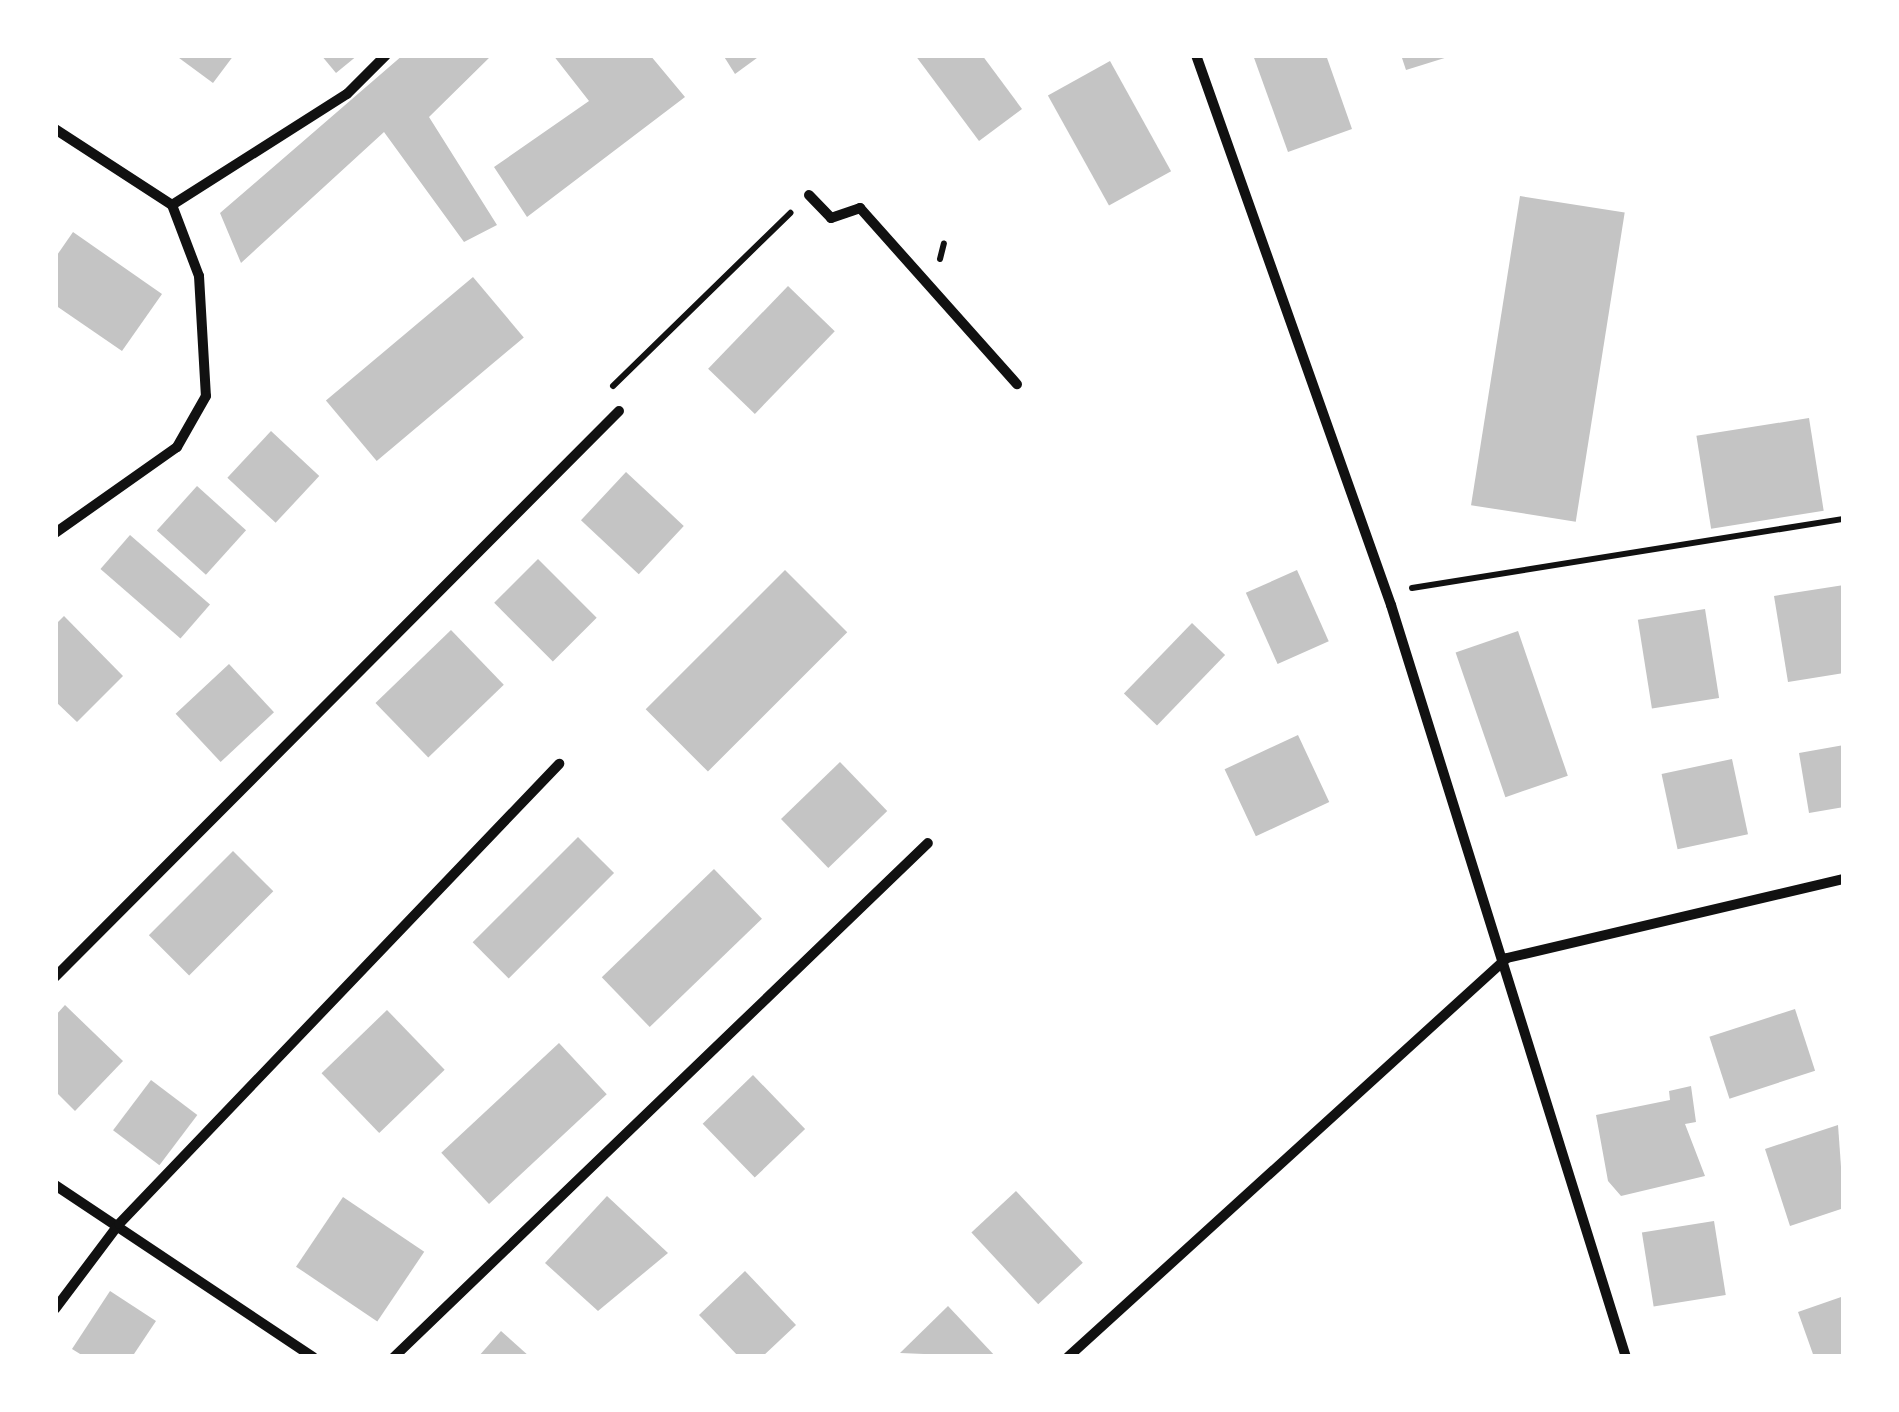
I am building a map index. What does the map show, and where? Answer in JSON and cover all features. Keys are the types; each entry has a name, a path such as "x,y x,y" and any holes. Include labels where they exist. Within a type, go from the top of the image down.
{"street":[{"path":"172,205 347,94 386,55"},
{"path":"1196,55 1386,592 1506,958 1624,1356"},
{"path":"55,129 172,205 199,276 206,396 177,447 55,533"},
{"path":"809,195 831,218 860,208 1017,384"},
{"path":"55,977 619,411"},
{"path":"55,1309 118,1224 559,764"},
{"path":"394,1357 928,843"},
{"path":"1068,1357 1506,958 1844,879"},
{"path":"55,1186 118,1224 313,1357"}],"path":[{"path":"619,411 613,386 809,195"},
{"path":"1386,592 1844,518"}],"building":[{"path":"175,55 234,55 213,83"},
{"path":"321,55 358,55 336,73"},
{"path":"403,55 492,55 429,117 497,225 464,242 384,132 241,263 220,213"},
{"path":"553,55 650,55 685,97 527,217 494,167 589,101"},
{"path":"723,55 761,55 735,74"},
{"path":"915,55 982,55 1022,109 979,141"},
{"path":"1253,55 1326,55 1352,129 1288,152"},
{"path":"1401,55 1451,55 1451,56 1406,70"},
{"path":"1110,61 1171,171 1109,206 1048,95"},
{"path":"1520,196 1625,213 1576,522 1471,505"},
{"path":"73,232 162,294 122,351 55,305 55,258"},
{"path":"473,277 524,338 377,461 326,400"},
{"path":"788,286 835,331 755,414 708,369"},
{"path":"1809,418 1824,511 1711,529 1696,436"},
{"path":"271,431 319,476 276,523 227,478"},
{"path":"626,472 684,526 639,574 581,520"},
{"path":"197,486 246,530 206,575 157,531"},
{"path":"130,535 210,605 180,639 100,569"},
{"path":"538,559 597,618 553,662 494,603"},
{"path":"785,570 847,632 708,772 646,709"},
{"path":"1297,570 1329,641 1278,664 1246,593"},
{"path":"1844,585 1844,673 1788,682 1774,596"},
{"path":"1705,609 1719,698 1652,709 1638,620"},
{"path":"64,616 123,676 77,722 55,701 55,625"},
{"path":"1192,623 1225,655 1157,725 1124,693"},
{"path":"451,630 504,685 428,758 375,703"},
{"path":"1518,631 1568,776 1505,797 1456,652"},
{"path":"229,664 274,712 221,762 176,714"},
{"path":"1298,735 1329,802 1256,836 1225,769"},
{"path":"1844,745 1844,807 1809,813 1799,753"},
{"path":"1732,759 1748,834 1678,849 1662,774"},
{"path":"840,762 887,811 828,868 781,819"},
{"path":"578,837 614,873 509,978 473,942"},
{"path":"233,851 273,891 189,975 149,935"},
{"path":"714,869 762,919 650,1027 602,977"},
{"path":"65,1005 123,1061 75,1111 55,1091 55,1016"},
{"path":"1795,1009 1815,1071 1729,1099 1709,1037"},
{"path":"387,1010 445,1070 379,1133 322,1073"},
{"path":"559,1043 607,1094 489,1204 441,1153"},
{"path":"753,1075 805,1129 755,1178 703,1124"},
{"path":"151,1080 197,1115 159,1165 113,1130"},
{"path":"1691,1086 1696,1122 1685,1124 1705,1176 1621,1196 1608,1181 1596,1115 1670,1100 1669,1091"},
{"path":"1838,1125 1844,1208 1790,1226 1765,1149"},
{"path":"1016,1191 1083,1263 1038,1304 971,1233"},
{"path":"607,1196 668,1253 598,1311 545,1263"},
{"path":"343,1197 424,1252 377,1321 296,1267"},
{"path":"1714,1221 1726,1295 1654,1306 1642,1232"},
{"path":"745,1271 796,1325 762,1357 739,1357 699,1315"},
{"path":"110,1291 156,1321 132,1357 85,1357 72,1349"},
{"path":"1844,1296 1844,1357 1814,1357 1798,1312"},
{"path":"948,1306 996,1357 900,1353"},
{"path":"501,1331 530,1357 478,1357"}]}
